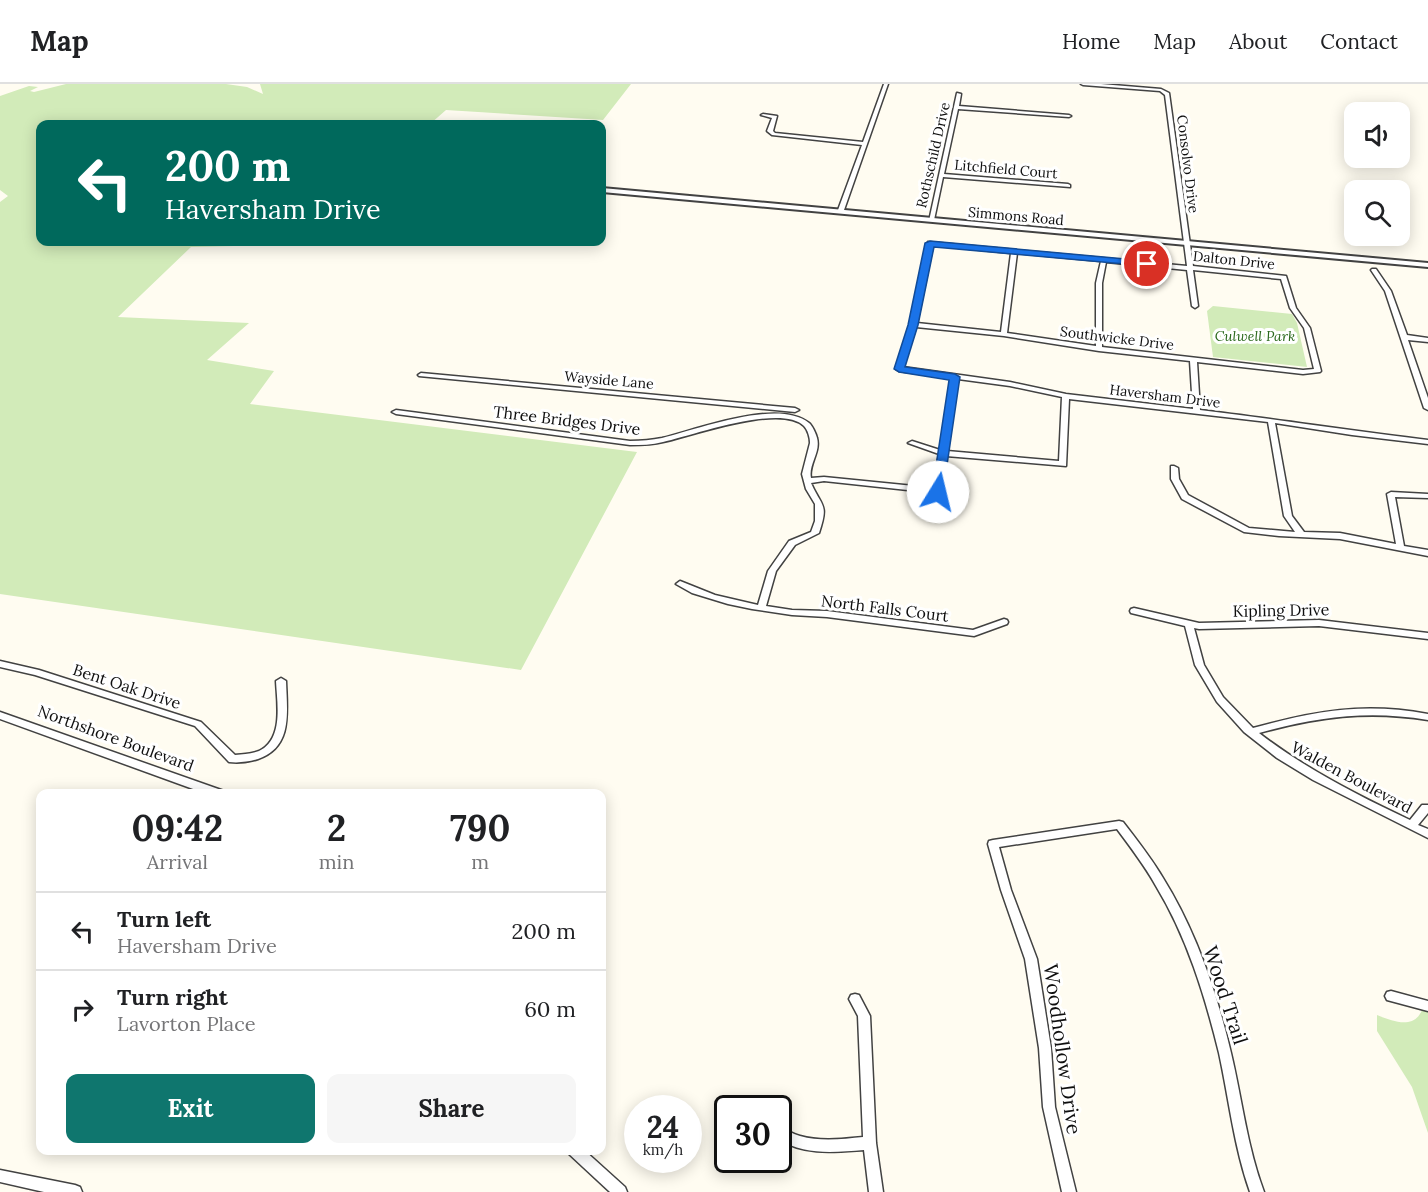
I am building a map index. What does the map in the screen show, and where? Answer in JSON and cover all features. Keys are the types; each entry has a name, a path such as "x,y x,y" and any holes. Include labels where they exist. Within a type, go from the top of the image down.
{"street":[{"path":"841,210 886,84"},
{"name":"Consolvo Drive","path":"1083,84 1161,90 1167,94 1195,306"},
{"name":"Rothschild Drive","path":"931,220 959,94"},
{"path":"956,107 1069,116"},
{"path":"763,114 776,117 770,131 774,134 865,144"},
{"name":"Litchfield Court","path":"941,175 1068,186"},
{"name":"Simmons Road","path":"606,190 1428,265"},
{"name":"Dalton Drive","path":"913,325 930,243 1284,277 1293,308 1307,328 1318,371"},
{"path":"1004,334 1014,250"},
{"path":"1099,349 1099,283 1104,260"},
{"path":"1374,270 1388,291 1428,408"},
{"name":"Southwicke Drive","path":"913,325 1004,334 1099,349 1193,360 1303,372 1318,371"},
{"name":"Haversham Drive","path":"913,325 899,369 1010,384 1066,396 1271,420 1428,442"},
{"path":"1404,337 1428,340"},
{"path":"1193,360 1197,412"},
{"name":"Wayside Lane","path":"421,375 795,410"},
{"path":"938,492 955,377"},
{"path":"912,443 943,453 1063,464 1066,396"},
{"name":"Three Bridges Drive","path":"396,412 630,443 663,440 757,415 788,417 801,422 812,431 815,439 806,472 808,481"},
{"path":"1271,420 1288,516 1301,534"},
{"path":"1174,468 1175,479 1185,497 1236,525 1257,532 1340,536 1428,553"},
{"path":"762,606 772,571 792,543 815,533 820,522 819,498 808,481 824,479 954,493"},
{"path":"1400,546 1391,494 1428,496"},
{"name":"North Falls Court","path":"680,584 698,594 805,614 827,614 974,633 1004,622"},
{"name":"Kipling Drive","path":"1134,611 1189,625 1319,623 1428,636"},
{"name":"Walden Boulevard","path":"1189,625 1191,645 1200,671 1230,711 1251,732 1289,762 1428,834"},
{"name":"Bent Oak Drive","path":"0,664 36,672 198,724 233,759 257,758 276,744 280,732 281,681"},
{"path":"1251,732 1302,717 1341,712 1368,710 1428,717"},
{"name":"Northshore Boulevard","path":"0,715 206,789"},
{"path":"1411,826 1426,808"},
{"name":"Woodhollow Drive","path":"1069,1192 1049,1107 1046,1048 1031,959 1005,890 993,844 1119,825"},
{"name":"Wood Trail","path":"1119,825 1153,867 1175,910 1202,979 1222,1040 1240,1135 1257,1192"},
{"path":"1391,996 1428,1006"},
{"path":"855,999 864,1016 870,1143 876,1192"},
{"path":"792,1142 802,1145 870,1143"},
{"path":"579,1155 620,1192"},
{"path":"0,1176 75,1192"}],"green space":[{"path":"66,84 226,84 247,87 263,94 260,84 631,84 603,120 446,110 435,120 36,120 36,246 235,246 191,247 118,317 249,323 207,360 274,371 250,404 637,452 521,670 0,594 0,202 8,196 0,190 0,96 29,86 38,87 30,91"},
{"name":"Culwell Park","path":"1213,306 1292,314 1297,323 1307,367 1213,357 1207,311"},
{"path":"1422,1010 1428,1011 1428,1133 1412,1087 1377,1031 1377,1015 1408,1022 1414,1020"}],"route":[{"path":"938,492 955,377 899,369 913,325 930,243 1147,264"}]}
